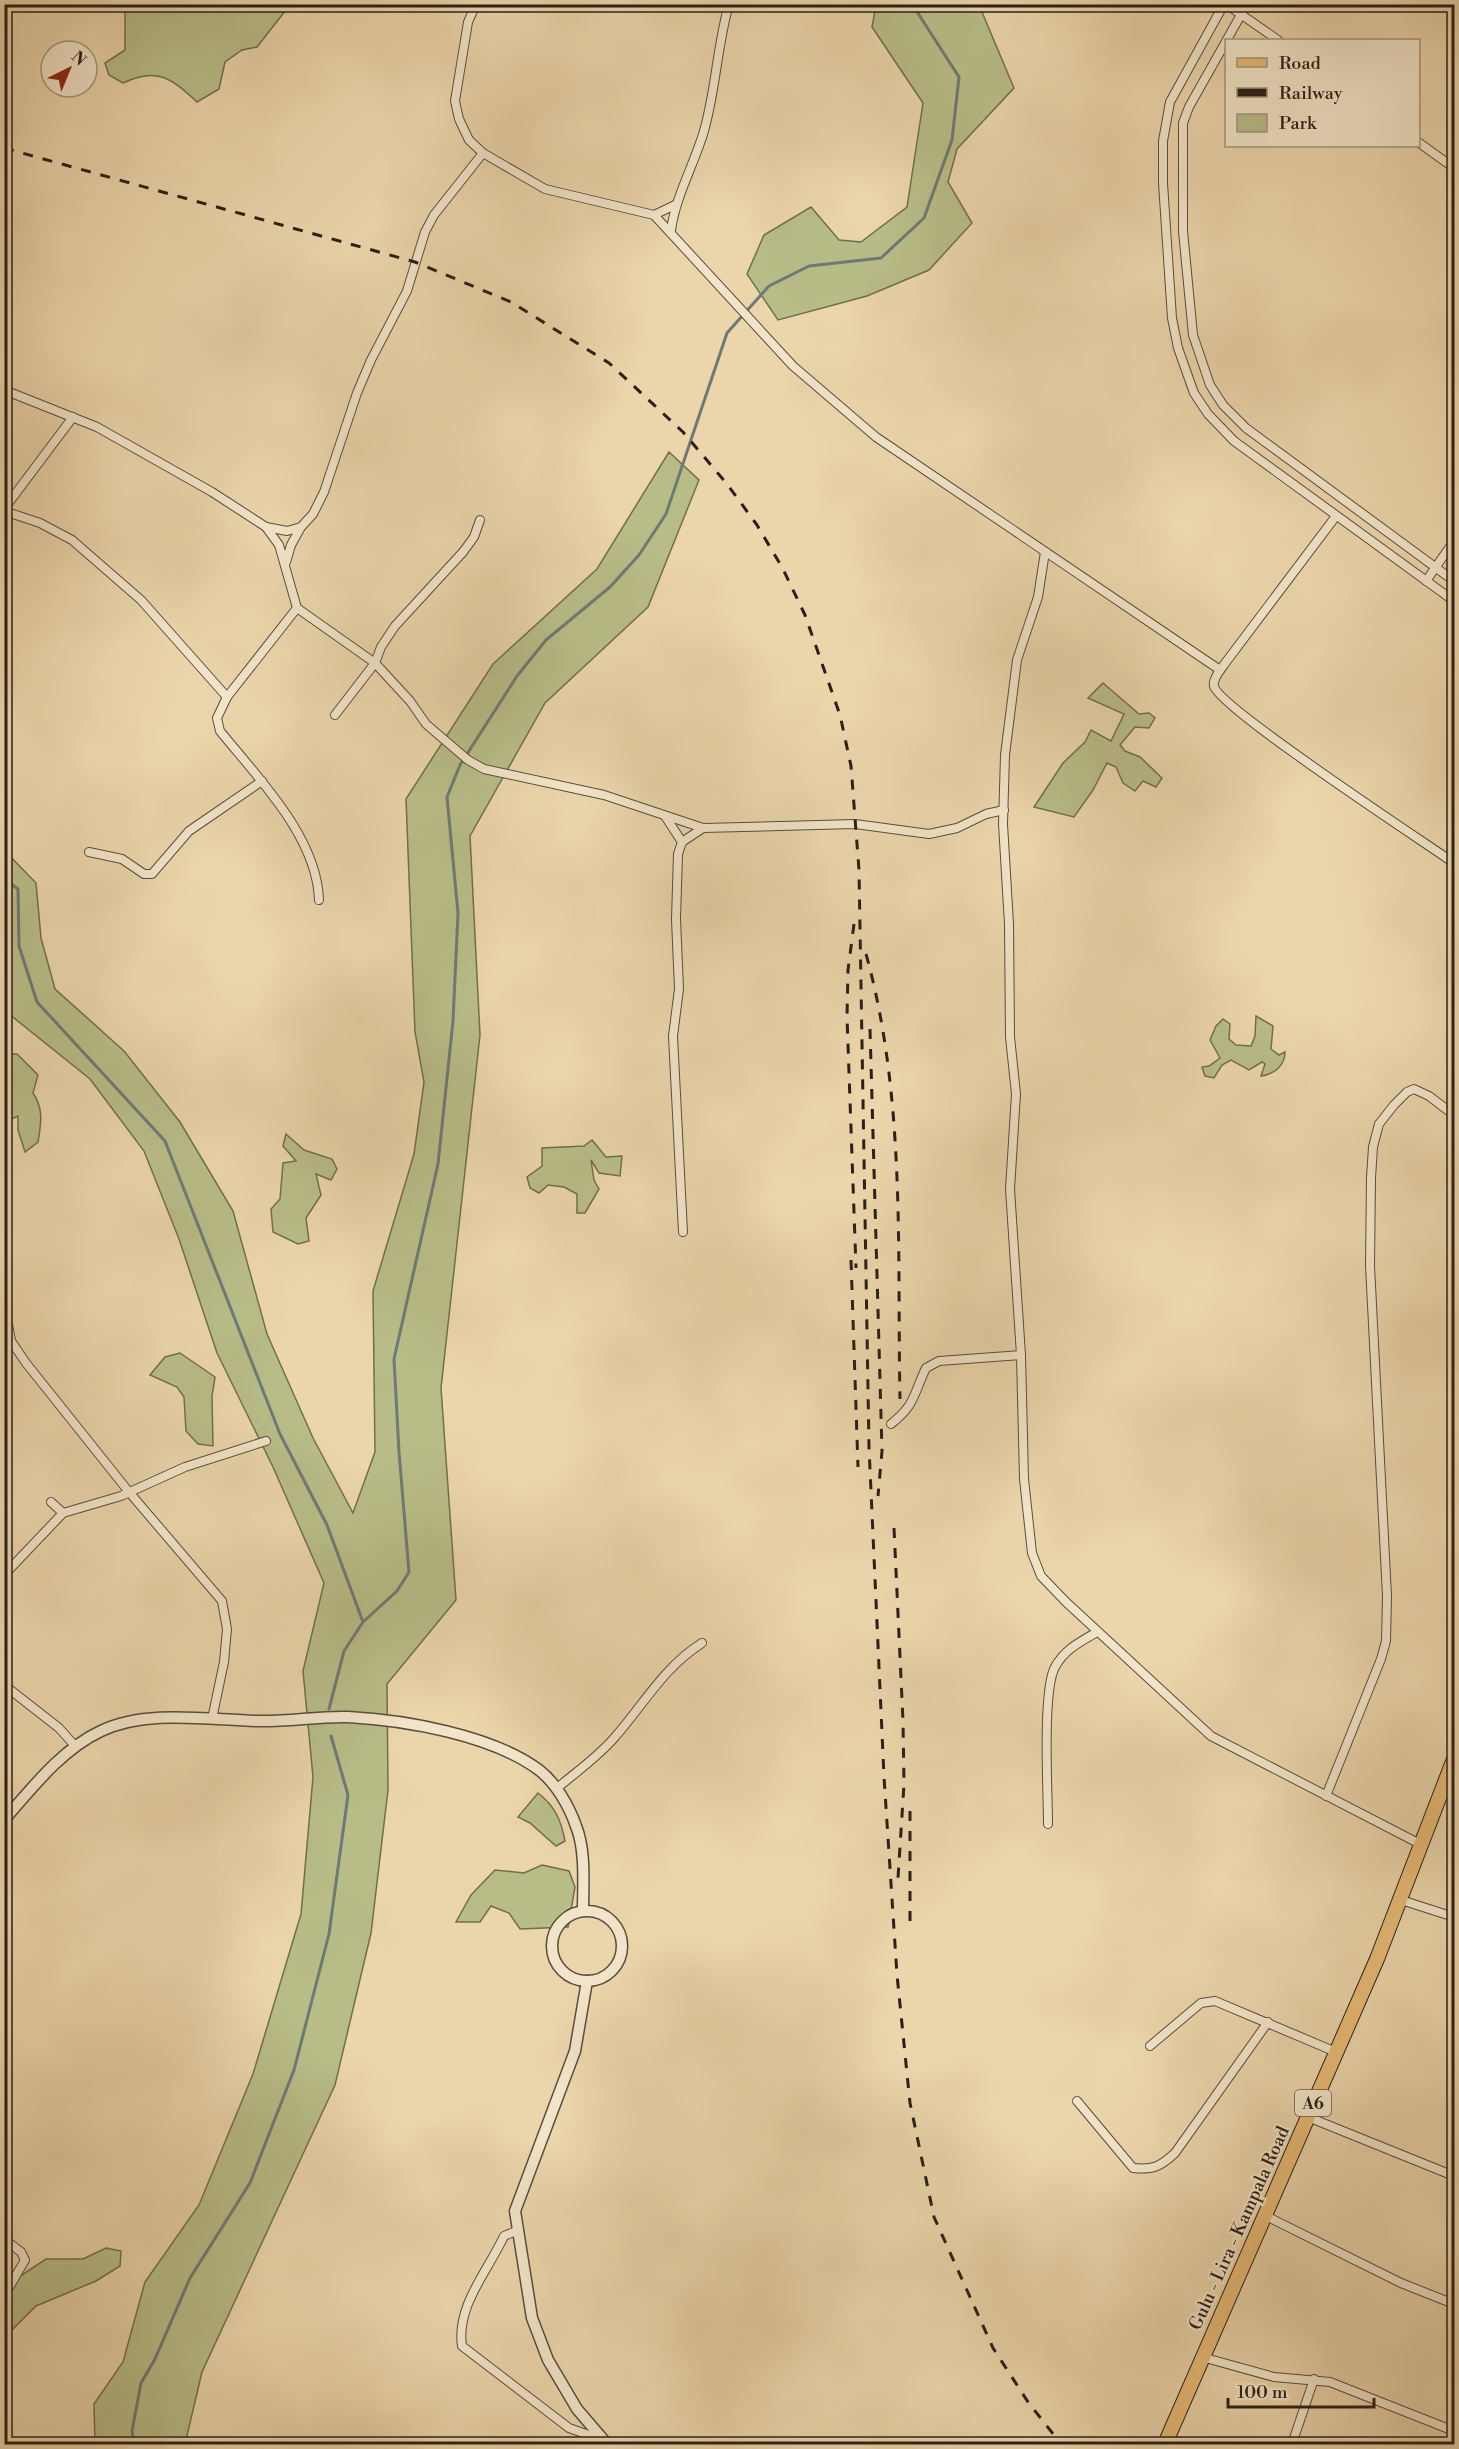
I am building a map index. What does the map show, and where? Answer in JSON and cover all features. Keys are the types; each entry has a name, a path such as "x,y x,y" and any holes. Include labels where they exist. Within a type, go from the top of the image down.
{"main road":[{"name":"Gulu - Lira - Kampala Road","path":"1165,2445 1401,1900 1450,1782 1455,1759"}],"street":[{"path":"476,4 468,22 455,101 459,119 469,140 483,153 545,189 654,215 671,230 759,331 820,390 876,437 1220,670"},
{"path":"671,230 675,205 690,173 705,128 715,64 729,4"},
{"path":"1276,39 1225,4 1187,68 1165,118 1164,217 1172,318 1185,374 1208,414 1251,454 1455,601"},
{"path":"1227,39 1246,4"},
{"path":"1225,43 1183,123 1185,259 1192,335 1200,362 1223,405 1246,428 1455,581"},
{"path":"1420,143 1455,168"},
{"path":"285,565 291,545 301,527 313,514 324,492 357,393 406,291 434,215 483,153"},
{"path":"654,215 675,205"},
{"path":"4,390 97,427 266,527 287,531 301,527"},
{"path":"73,417 4,510 72,540 141,600 227,697"},
{"path":"1336,516 1220,670 1214,687 1230,705 1309,764 1455,863"},
{"path":"334,716 375,663 381,647 395,626 464,552 474,537 480,520"},
{"path":"266,527 279,545 297,608 315,623 375,663 410,701 426,724 468,760 484,770 604,795 703,828 855,824 928,834 957,828 986,814 1004,810"},
{"path":"1426,581 1455,541"},
{"path":"1045,552 1038,597 1017,660 1005,755 1004,810 1010,1036 1016,1094 1010,1189 1022,1355 1024,1479 1032,1553 1041,1576 1097,1632 1222,1743 1422,1845"},
{"path":"297,608 227,697 217,717 220,731 276,799 313,862 319,879 319,900"},
{"path":"89,852 122,859 144,874 152,874 189,831 262,781"},
{"path":"665,816 682,842"},
{"path":"683,1232 673,1036 679,989 678,854 682,842 703,828"},
{"path":"1326,1796 1386,1641 1387,1596 1370,1266 1371,1178 1375,1135 1394,1105 1407,1092 1414,1089 1429,1096 1455,1115"},
{"path":"5,1304 11,1341 129,1492 222,1601 227,1629 224,1662 212,1719"},
{"path":"891,1424 915,1400 926,1368 939,1361 1022,1355"},
{"path":"4,1575 63,1514 129,1492 185,1467 266,1441"},
{"path":"51,1502 63,1514"},
{"path":"1048,1824 1048,1731 1054,1669 1068,1650 1097,1632"},
{"path":"556,1788 600,1754 659,1680 684,1654 702,1643"},
{"path":"4,1685 59,1728 76,1747"},
{"path":"4,1820 35,1785 76,1747 101,1731 123,1724 160,1719 257,1721 346,1717 413,1723 509,1752 540,1770 565,1800 577,1828 582,1855 582,1911"},
{"path":"1401,1900 1455,1917"},
{"path":"593,1910 610,1918 621,1934 623,1952 615,1969 600,1980 581,1982 564,1974 553,1959 552,1940 559,1923 574,1912 582,1911 593,1910"},
{"path":"587,1981 575,2051 515,2211 516,2231 532,2318 548,2360 577,2409 605,2443"},
{"path":"1150,2046 1201,2003 1215,2001 1228,2004 1336,2052"},
{"path":"1077,2101 1133,2168 1147,2170 1160,2167 1175,2153 1268,2022"},
{"path":"1308,2116 1455,2176"},
{"path":"1264,2215 1382,2274 1455,2304"},
{"path":"516,2231 504,2236 462,2317 460,2333 462,2346 569,2428 605,2443"},
{"path":"4,2239 21,2252 25,2260 4,2296"},
{"path":"1202,2358 1266,2375 1314,2379 1350,2387 1455,2431"},
{"path":"1292,2445 1314,2379"}],"green space":[{"path":"139,4 278,4 286,10 257,47 242,50 225,62 219,89 197,102 172,81 155,75 135,78 123,83 109,75 105,63 125,50 125,9"},
{"path":"876,5 979,5 1014,88 957,149 948,182 972,223 929,270 867,296 778,320 747,274 764,235 811,207 839,240 861,242 907,207 923,103 872,27"},
{"path":"669,452 699,480 648,607 545,703 470,836 480,1035 441,1388 456,1600 387,1684 388,1790 371,1933 335,2085 202,2372 185,2444 95,2444 94,2404 123,2362 145,2282 199,2205 253,2074 301,1914 313,1777 303,1671 324,1583 273,1467 217,1353 179,1239 144,1151 90,1079 9,1014 4,998 4,850 36,883 41,938 55,989 124,1051 180,1122 233,1211 267,1334 313,1438 353,1513 375,1452 373,1291 414,1154 424,1082 415,1032 406,799 493,664 597,569"},
{"path":"1103,683 1139,714 1149,713 1155,718 1149,728 1135,727 1120,745 1125,751 1140,757 1162,778 1156,787 1143,781 1135,791 1123,783 1116,767 1107,763 1093,790 1074,817 1034,807 1063,763 1085,742 1091,730 1111,741 1124,714 1088,698"},
{"path":"1256,1016 1273,1026 1271,1049 1279,1055 1285,1052 1281,1065 1274,1071 1261,1076 1265,1064 1262,1062 1249,1070 1231,1060 1222,1065 1214,1078 1205,1076 1202,1067 1209,1066 1220,1058 1210,1040 1216,1026 1223,1019 1230,1024 1229,1039 1236,1045 1251,1046 1255,1036"},
{"path":"5,1054 17,1054 38,1075 33,1093 40,1111 38,1142 25,1152 18,1130 18,1116 5,1122"},
{"path":"286,1134 304,1150 332,1159 337,1169 331,1180 316,1174 321,1195 306,1218 309,1241 298,1244 273,1232 271,1209 280,1199 283,1163 296,1161 283,1146"},
{"path":"592,1140 606,1157 622,1156 620,1176 599,1173 591,1160 594,1180 599,1189 585,1213 577,1213 577,1194 564,1187 548,1185 539,1193 530,1188 527,1177 542,1166 542,1148 584,1146"},
{"path":"180,1353 215,1377 212,1396 213,1446 198,1444 186,1431 184,1397 177,1387 150,1375 165,1357"},
{"path":"538,1793 553,1808 561,1826 565,1841 556,1846 530,1823 518,1817"},
{"path":"542,1865 569,1871 575,1887 568,1927 520,1929 509,1913 491,1906 480,1922 456,1922 471,1895 495,1870 524,1873"},
{"path":"106,2248 121,2251 120,2266 96,2281 36,2306 5,2337 5,2286 46,2259 83,2259"}],"waterway":[{"path":"329,1709 344,1651 363,1622 397,1591 409,1572 394,1359 438,1164 453,1021 458,913 447,797 460,765 517,676 546,640 610,587 639,555 666,514 727,333 769,286 809,266 881,258 924,218 952,140 959,77 912,4"},
{"path":"4,879 18,889 19,946 37,1002 165,1141 280,1434 327,1525 363,1622"},
{"path":"134,2444 132,2431 141,2383 155,2359 190,2278 250,2183 294,2070 329,1934 348,1795 331,1736"}],"railway":[{"path":"4,148 415,262 511,302 609,363 683,432 727,484 757,525 783,569 805,615 840,715 851,766 859,870 869,1447 884,1777 897,1975 910,2103 934,2217 993,2348 1028,2402 1061,2444"},
{"path":"854,924 848,970 847,1017 856,1268"},
{"path":"866,954 879,1008 894,1119 900,1399"},
{"path":"870,1029 882,1451 878,1496"},
{"path":"851,1260 858,1467"},
{"path":"894,1528 904,1784 898,1878"},
{"path":"910,1811 910,1925"}]}
